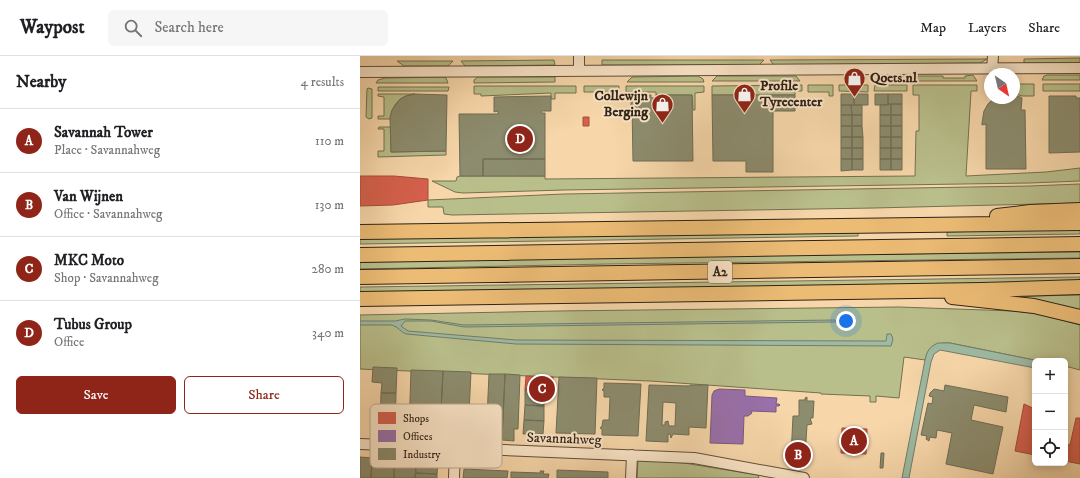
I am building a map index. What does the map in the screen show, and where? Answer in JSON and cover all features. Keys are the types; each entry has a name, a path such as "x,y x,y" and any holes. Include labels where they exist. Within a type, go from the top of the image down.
{"highway":[{"path":"912,225 1030,212 1080,210"},
{"path":"360,232 1080,223"},
{"name":"A2","path":"360,255 1080,244"},
{"name":"A2","path":"360,277 1080,266"},
{"name":"A2","path":"360,299 1080,287"},
{"name":"A2","path":"907,291 980,301 1034,306 1080,317"}],"street":[{"path":"578,56 579,71"},
{"path":"992,68 993,56"},
{"path":"1020,69 1080,68"},
{"path":"360,72 984,69"},
{"name":"Savannahweg","path":"360,444 370,444"},
{"name":"Savannahweg","path":"502,450 694,458 764,474 804,478"},
{"path":"631,478 632,455"}],"green space":[{"path":"1080,58 1080,63 1024,63 1024,59"},
{"path":"987,59 980,63 775,65 770,60"},
{"path":"554,60 555,65 465,66 461,61"},
{"path":"602,60 764,60 759,65 602,65"},
{"path":"397,61 453,61 448,66 404,66"},
{"path":"973,75 977,81 914,81 915,77 918,76 965,78 965,76"},
{"path":"1080,75 1080,80 1042,80 1044,76"},
{"path":"698,76 703,79 704,82 627,82 632,77"},
{"path":"717,76 796,76 800,81 712,81"},
{"path":"878,76 904,76 907,81 874,81"},
{"path":"444,77 448,83 376,83 378,80 385,78"},
{"path":"478,77 555,77 555,82 474,83 474,80"},
{"path":"1020,84 1034,84 1034,96 1020,95"},
{"path":"1043,84 1080,84 1080,91 1043,91"},
{"path":"802,85 802,91 795,91 795,95 712,95 712,86"},
{"path":"808,85 833,85 833,96 829,96 829,92 808,92"},
{"path":"839,85 868,85 868,92 839,91"},
{"path":"875,85 907,85 907,91 874,91"},
{"path":"913,85 977,85 977,91 971,91 966,176 1046,172 1080,168 1080,181 463,193 455,192 432,181 456,181 457,177 460,176 545,176 545,179 915,176 916,131 919,131 919,95 913,95"},
{"path":"474,86 576,86 576,93 555,93 555,99 551,99 551,93 481,96 481,94 474,94"},
{"path":"584,86 619,86 619,92 584,92"},
{"path":"626,86 704,86 704,92 695,93 695,110 693,110 692,95 656,95 656,92 626,92"},
{"path":"378,87 449,87 448,91 378,91"},
{"path":"368,88 372,89 372,118 369,119 366,117"},
{"path":"378,94 415,94 405,96 395,105 391,114 391,119 378,119 378,116 384,116 384,97 378,96"},
{"path":"379,127 391,127 391,152 446,151 446,155 378,157 378,151 384,151 384,129 378,129"},
{"path":"1080,184 1080,203 452,215 444,214 443,207 428,207 428,200 564,194"},
{"path":"1080,228 1080,234 947,236 947,232"},
{"path":"858,230 858,236 360,244 360,237"},
{"path":"1080,252 1080,258 360,269 360,262 608,257"},
{"path":"1080,277 1080,282 360,294 360,287"},
{"path":"1080,295 1080,312 990,297"},
{"path":"899,307 1013,311 1040,314 1080,325 1080,370 1068,367 1068,358 1032,358 1032,360 950,343 937,344 928,351 925,360 904,357 899,398 876,396 876,402 870,402 870,396 821,394 650,381 360,369 360,315"},
{"path":"638,460 684,463 758,475 759,478 637,478"}],"shaded area":[{"path":"405,319 431,320 464,325 835,320 836,322 464,327 431,321 405,321 401,326 408,331 516,340 886,341 887,334 891,334 893,339 891,346 516,344 406,334 392,325 360,325 360,321 395,321"},
{"path":"938,343 950,343 1032,360 1032,367 940,350 934,354 931,362 909,478 902,478 926,357 932,346"}],"building: Shops":[{"path":"583,117 589,117 589,126 583,126"},
{"path":"360,176 394,176 428,179 428,200 393,205 360,206"},
{"path":"526,376 553,377 553,385 545,384 545,391 525,390"},
{"path":"1024,404 1032,408 1032,454 1015,451"},
{"path":"1076,418 1080,418 1080,464 1068,462 1068,445 1070,445"},
{"path":"842,428 867,429 866,454 841,453"}],"building: Offices":[{"path":"719,389 745,390 745,396 777,398 776,404 780,405 776,406 776,412 751,411 752,413 748,416 744,416 743,444 710,443 712,395 714,391"}],"building: Industry":[{"path":"415,94 447,95 446,151 391,152 390,117 392,110 400,99"},
{"path":"841,94 854,94 854,105 841,105"},
{"path":"854,94 868,94 868,105 854,105"},
{"path":"875,94 888,94 888,105 875,105"},
{"path":"888,94 902,94 902,104 888,104"},
{"path":"632,95 651,95 651,98 656,98 656,95 692,95 693,161 633,161"},
{"path":"712,95 795,95 795,111 773,111 773,172 746,172 746,161 713,161"},
{"path":"551,96 551,111 541,111 541,113 545,113 545,159 483,159 483,176 460,176 459,114 498,114 498,111 494,112 494,97"},
{"path":"1049,96 1076,96 1076,98 1080,98 1080,152 1049,153"},
{"path":"1020,97 1022,98 1021,110 1025,110 1026,169 986,169 986,124 982,125 984,111 988,104 1020,104"},
{"path":"891,104 902,104 902,115 891,115"},
{"path":"891,104 891,115 880,115 880,105"},
{"path":"841,105 851,105 852,115 841,115"},
{"path":"851,105 862,105 862,115 852,115"},
{"path":"841,115 852,115 852,126 841,126"},
{"path":"852,115 862,115 862,126 852,126"},
{"path":"880,115 891,115 891,126 880,126"},
{"path":"891,115 902,115 902,126 891,126"},
{"path":"841,126 852,126 852,137 841,137"},
{"path":"852,126 862,126 863,137 852,137"},
{"path":"880,126 891,126 891,137 880,137"},
{"path":"891,126 902,126 902,137 891,137"},
{"path":"841,137 852,137 852,148 841,148"},
{"path":"852,137 863,137 863,148 852,148"},
{"path":"880,137 891,137 891,148 880,148"},
{"path":"891,137 902,137 902,148 891,148"},
{"path":"841,148 852,148 852,159 841,159"},
{"path":"852,148 863,148 863,159 852,159"},
{"path":"880,148 891,148 891,159 880,159"},
{"path":"891,148 902,148 902,159 891,159"},
{"path":"483,159 545,159 545,176 483,176"},
{"path":"841,159 852,159 852,170 841,171"},
{"path":"852,159 863,159 863,170 852,170"},
{"path":"880,159 891,159 891,170 880,170"},
{"path":"891,159 902,159 902,170 891,170"},
{"path":"373,367 397,368 396,393 381,393 382,383 372,382"},
{"path":"411,370 443,371 441,404 410,404"},
{"path":"443,371 471,372 469,404 441,404"},
{"path":"489,374 505,374 502,440 502,404 488,404"},
{"path":"505,374 520,375 518,429 514,429 514,441 502,440"},
{"path":"559,377 597,378 595,434 556,433"},
{"path":"604,383 641,384 638,436 602,435 602,429 600,428 603,420 609,420 610,397 604,397 604,391 602,390 604,388"},
{"path":"649,385 708,385 706,428 689,427 689,435 673,434 671,438 670,434 668,434 668,442 646,441","holes":["663,402 676,403 675,426 669,426 668,421 665,422 665,425 662,425"]},
{"path":"945,385 1008,397 1006,412 974,405 971,420 1003,427 993,474 946,464 952,433 937,430 936,438 930,437 929,441 926,439 927,436 921,435 928,403 932,404 933,397 929,396 930,393 934,389 944,391"},
{"path":"525,390 545,391 544,406 525,405"},
{"path":"381,393 396,393 396,404 381,404"},
{"path":"807,397 807,401 814,401 813,418 810,418 812,424 807,425 805,457 799,457 800,459 798,461 796,459 797,457 791,456 793,416 799,416 799,400 805,400"},
{"path":"525,405 544,406 544,421 524,420"},
{"path":"524,420 544,421 543,434 523,434"},
{"path":"881,453 884,453 883,468 880,468"},
{"path":"360,457 370,458 371,478 360,478"},
{"path":"372,468 394,468 394,478 371,478"},
{"path":"394,468 416,468 415,478 394,478"},
{"path":"416,468 437,468 437,474 416,473"},
{"path":"464,469 508,471 507,478 463,478"},
{"path":"557,470 608,472 608,478 557,478"},
{"path":"540,471 544,471 543,474 549,474 548,478 511,478 511,472 541,473"},
{"path":"416,473 437,474 437,478 415,478"}],"place":[{"name":"Qoets.nl","path":"855,98"},
{"name":"Profile Tyrecenter","path":"744,114"},
{"name":"Collewijn Berging","path":"663,124"},
{"name":"Tubus Group","path":"520,139"},
{"name":"MKC Moto","path":"542,389"},
{"name":"Savannah Tower","path":"854,441"},
{"name":"Van Wijnen","path":"798,455"}]}
